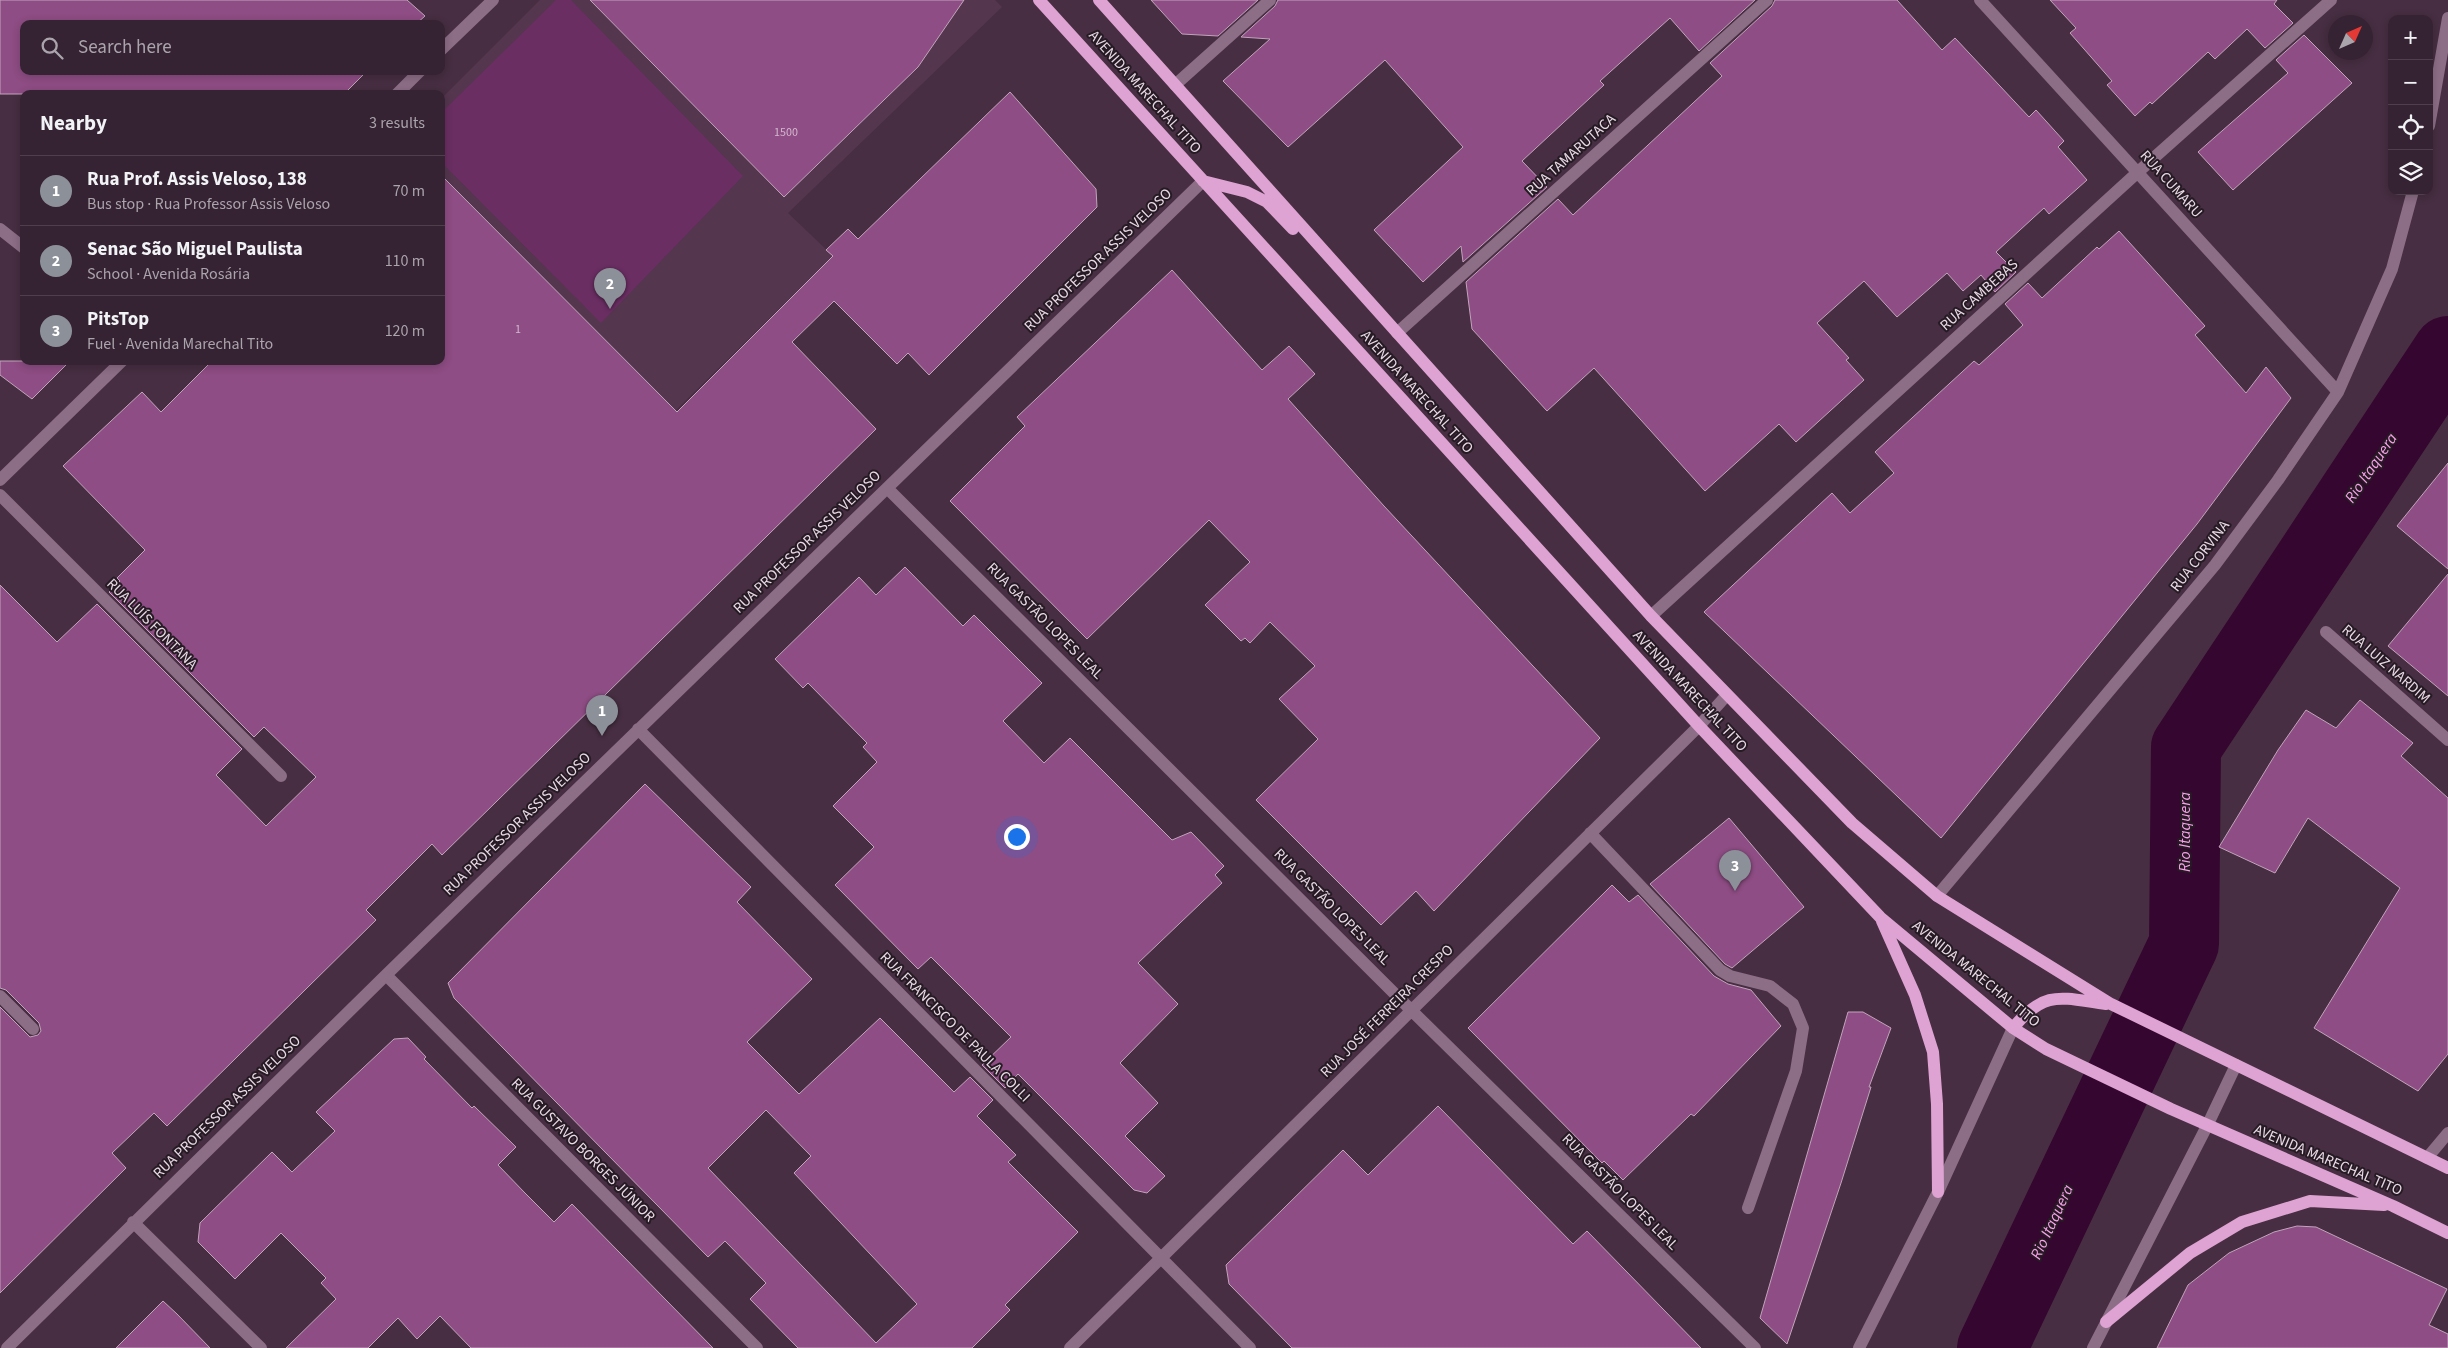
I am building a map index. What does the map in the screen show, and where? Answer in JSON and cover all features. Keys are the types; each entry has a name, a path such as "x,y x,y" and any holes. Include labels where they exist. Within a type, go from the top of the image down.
{"main road":[{"name":"AVENIDA MARECHAL TITO","path":"1039,0 1699,726 1880,917 2013,1028 2046,1049 2208,1126 2393,1206 2448,1233"},
{"name":"AVENIDA MARECHAL TITO","path":"1099,0 1650,616 1852,823 1937,896 2111,1004 2184,1042 2236,1065 2448,1168"},
{"path":"1203,181 1247,192 1267,202 1304,241 1317,244"},
{"path":"1880,917 1915,995 1933,1052 1937,1104 1938,1192"},
{"path":"2013,1028 2025,1014 2038,1004 2050,999 2064,998 2111,1004"},
{"path":"2106,1322 2190,1253 2242,1222 2310,1201 2393,1206"}],"street":[{"path":"445,46 493,0"},
{"path":"1175,85 1270,0"},
{"name":"RUA TAMARUTACA","path":"1397,333 1767,0"},
{"name":"RUA CUMARU","path":"1980,0 2338,392"},
{"name":"RUA CAMBEBAS","path":"1650,616 2138,172 2331,0"},
{"path":"2433,105 2448,18"},
{"path":"401,90 416,75"},
{"name":"RUA PROFESSOR ASSIS VELOSO","path":"7,1348 386,974 1203,181"},
{"name":"RUA CORVINA","path":"1937,896 2215,565 2278,480 2338,392 2392,269 2412,195"},
{"path":"0,229 20,245"},
{"path":"0,480 118,365"},
{"name":"RUA GASTÃO LOPES LEAL","path":"887,488 1411,1010 1755,1348"},
{"name":"RUA LUÍS FONTANA","path":"0,495 281,776"},
{"name":"RUA LUIZ NARDIM","path":"2326,632 2448,740"},
{"name":"RUA JOSÉ FERREIRA CRESPO","path":"1070,1348 1699,726 1726,696"},
{"name":"RUA FRANCISCO DE PAULA COLLI","path":"638,729 1250,1348"},
{"path":"1590,834 1720,970 1730,976 1770,986 1793,1004 1803,1028 1796,1071 1748,1208"},
{"name":"RUA GUSTAVO BORGES JÚNIOR","path":"386,974 758,1348"},
{"path":"0,996 33,1029"},
{"path":"1858,1348 1938,1192 2013,1028"},
{"path":"2093,1348 2208,1126 2236,1065"},
{"path":"2427,1158 2448,1133"},
{"path":"133,1222 261,1348"}],"shaded area":[{"path":"540,0 995,0 1002,7 788,213 833,256 527,556 443,365 445,365 445,95"},
{"path":"556,0 571,0 743,176 601,323 445,166 445,109"}],"building":[{"path":"0,0 407,0 425,16 420,20 20,20 20,75 363,75 348,90 20,90 20,94 0,94"},
{"path":"590,0 964,0 918,67 784,197"},
{"path":"1151,0 1258,0 1218,36 1182,34"},
{"path":"1278,0 1755,0 1699,51 1670,18 1600,81 1604,85 1522,161 1547,187 1463,262 1461,246 1423,282 1374,230 1463,147 1385,60 1288,147 1223,81 1270,39 1241,37 1275,6"},
{"path":"1775,0 1897,0 1942,50 1955,38 2029,117 2036,110 2064,141 2058,147 2087,180 2049,214 2044,208 1996,252 2016,272 1995,292 1981,275 1963,291 1947,273 1897,317 1864,281 1817,323 1849,358 1846,360 1864,380 1796,442 1779,424 1705,491 1594,368 1547,411 1472,329 1466,282 1558,199 1573,215 1722,76 1710,63 1772,6"},
{"path":"2050,0 2277,0 2274,4 2293,23 2265,48 2247,29 2215,59 2208,52 2152,104 2150,102 2135,116 2107,85 2112,81 2070,33 2076,28"},
{"path":"2304,35 2352,83 2233,190 2198,152 2288,73 2276,60"},
{"path":"1010,92 1096,189 1097,207 929,375 908,353 897,364 834,301 792,342 876,429 442,855 432,844 366,910 376,920 167,1126 154,1113 112,1153 126,1168 0,1293 0,1007 30,1037 38,1035 41,1031 39,1023 6,990 0,988 0,585 57,642 97,604 242,749 216,775 266,826 316,777 264,727 254,737 109,592 120,581 117,578 145,550 63,466 142,392 161,412 208,365 445,365 445,179 677,412 833,256 826,250 848,229 858,239"},
{"path":"2119,231 2205,326 2195,335 2246,393 2266,367 2291,398 2197,524 1941,838 1704,612 1832,493 1850,513 1894,473 1875,452 1974,361 1979,365 2023,325 2005,304 2028,283 2042,298 2097,247 2099,249"},
{"path":"1172,270 1262,370 1289,346 1315,374 1288,399 1384,506 1600,738 1434,911 1416,891 1381,925 1256,800 1318,739 1279,699 1315,666 1270,622 1250,643 1245,638 1241,641 1205,605 1250,562 1209,520 1087,639 950,501 1025,426 1017,417"},
{"path":"0,361 20,361 20,365 66,365 32,399 0,375"},
{"path":"2448,463 2448,569 2397,526"},
{"path":"905,567 963,626 974,615 1042,683 1003,721 1044,763 1070,738 1172,840 1191,832 1224,866 1215,875 1222,883 1138,963 1178,1004 1120,1063 1158,1103 1125,1136 1165,1176 1147,1193 1134,1190 1018,1074 1005,1088 982,1065 1011,1037 931,957 918,969 835,885 874,847 833,806 877,762 863,747 867,743 808,683 803,688 775,659 859,577 876,595"},
{"path":"2448,574 2448,696 2388,646"},
{"path":"2360,700 2413,743 2401,756 2448,798 2448,1054 2418,1091 2314,1028 2400,888 2308,818 2275,873 2219,847 2278,750 2306,710 2336,728"},
{"path":"645,784 751,887 737,902 812,979 747,1042 799,1094 880,1018 954,1092 970,1077 993,1100 977,1116 1016,1155 1008,1162 1078,1232 1005,1305 1010,1310 972,1348 798,1348 750,1299 766,1283 725,1241 708,1257 454,998 448,983","holes":["766,1110 811,1156 794,1173 917,1304 876,1343 708,1168"]},
{"path":"1729,818 1804,907 1732,968 1725,964 1650,884"},
{"path":"1612,885 1629,902 1638,895 1714,976 1728,984 1751,990 1781,1026 1694,1116 1691,1114 1623,1180 1604,1161 1602,1163 1468,1028"},
{"path":"1848,1012 1863,1012 1891,1028 1869,1087 1871,1087 1841,1183 1787,1344 1760,1318"},
{"path":"408,1038 426,1057 424,1059 472,1108 474,1106 516,1147 498,1165 525,1193 554,1222 572,1204 713,1348 471,1348 440,1316 417,1339 398,1318 368,1348 286,1348 336,1299 321,1283 326,1278 281,1233 235,1279 198,1242 200,1223 272,1152 292,1172 335,1131 316,1112 394,1039"},
{"path":"1438,1106 1573,1244 1587,1231 1701,1348 1292,1348 1229,1284 1226,1265 1343,1150 1368,1175"},
{"path":"2297,1226 2316,1227 2447,1289 2429,1325 2448,1334 2448,1348 2157,1348 2188,1285 2229,1253 2274,1232"},
{"path":"163,1301 210,1348 116,1348"}],"waterway":[{"name":"Rio Itaquera","path":"1992,1348 2184,944 2186,747 2448,351"}],"place":[{"name":"Senac São Miguel Paulista","path":"610,309"},
{"name":"Rua Prof. Assis Veloso, 138","path":"602,736"},
{"name":"PitsTop","path":"1735,891"}]}
